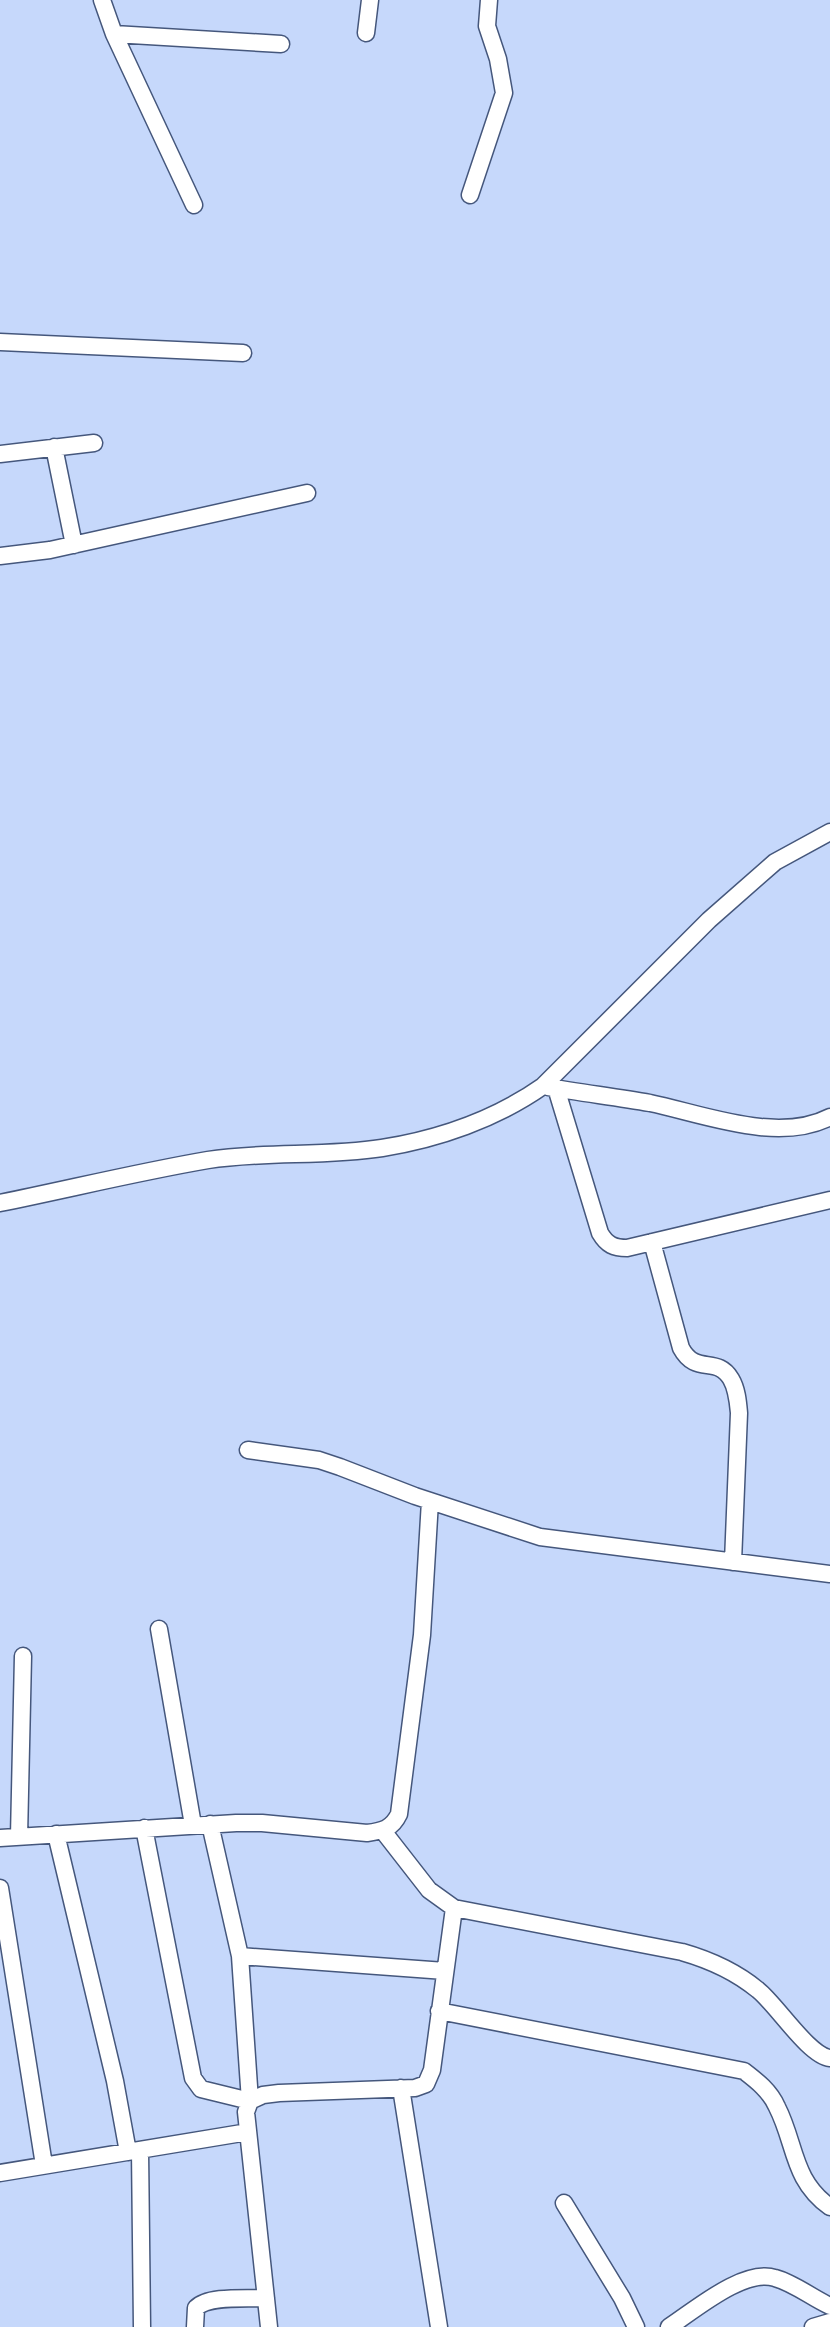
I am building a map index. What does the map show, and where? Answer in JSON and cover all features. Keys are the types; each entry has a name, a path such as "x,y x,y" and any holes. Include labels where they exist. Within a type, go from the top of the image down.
{"street":[{"path":"102,0 114,34 194,205"},
{"path":"366,33 370,0"},
{"path":"470,195 504,93 498,59 487,26 489,0"},
{"path":"114,34 281,44"},
{"path":"0,342 243,353"},
{"path":"0,454 94,443"},
{"path":"54,447 74,545"},
{"path":"0,556 74,545 307,494"},
{"path":"0,1203 210,1160 381,1148 441,1134 481,1120 550,1087 715,914 775,862 830,832"},
{"path":"550,1087 666,1106 730,1124 768,1127 802,1126 830,1117"},
{"path":"550,1087 600,1233 606,1243 616,1248 627,1248 830,1200"},
{"path":"652,1242 681,1348 687,1359 694,1363 717,1367 727,1373 732,1380 736,1393 739,1413 733,1562"},
{"path":"248,1450 319,1460 430,1501 540,1537 830,1574"},
{"path":"0,1838 210,1824 262,1823 367,1834 383,1831 394,1824 399,1814 420,1653 430,1501"},
{"path":"158,1630 193,1825"},
{"path":"19,1836 23,1656"},
{"path":"210,1824 240,1956 250,2101 246,2112 270,2327"},
{"path":"144,1828 193,2078 201,2090 250,2101 262,2095 279,2093 415,2088 426,2084 432,2070 454,1908"},
{"path":"383,1831 428,1890 442,1902 454,1908 682,1952 708,1959 726,1968 758,1990 775,2005 814,2049 825,2057 830,2058"},
{"path":"56,1834 115,2081 134,2151 142,2327"},
{"path":"0,1888 44,2165"},
{"path":"240,1956 445,1972"},
{"path":"440,2011 744,2071 762,2084 777,2106 801,2175 816,2196 830,2207"},
{"path":"401,2088 439,2327"},
{"path":"0,2172 248,2132"},
{"path":"564,2203 622,2298 636,2327"},
{"path":"670,2327 729,2288 748,2280 765,2276 776,2278 830,2306"},
{"path":"196,2327 196,2308 200,2303 210,2300 266,2298"},
{"path":"813,2327 830,2322"}]}
